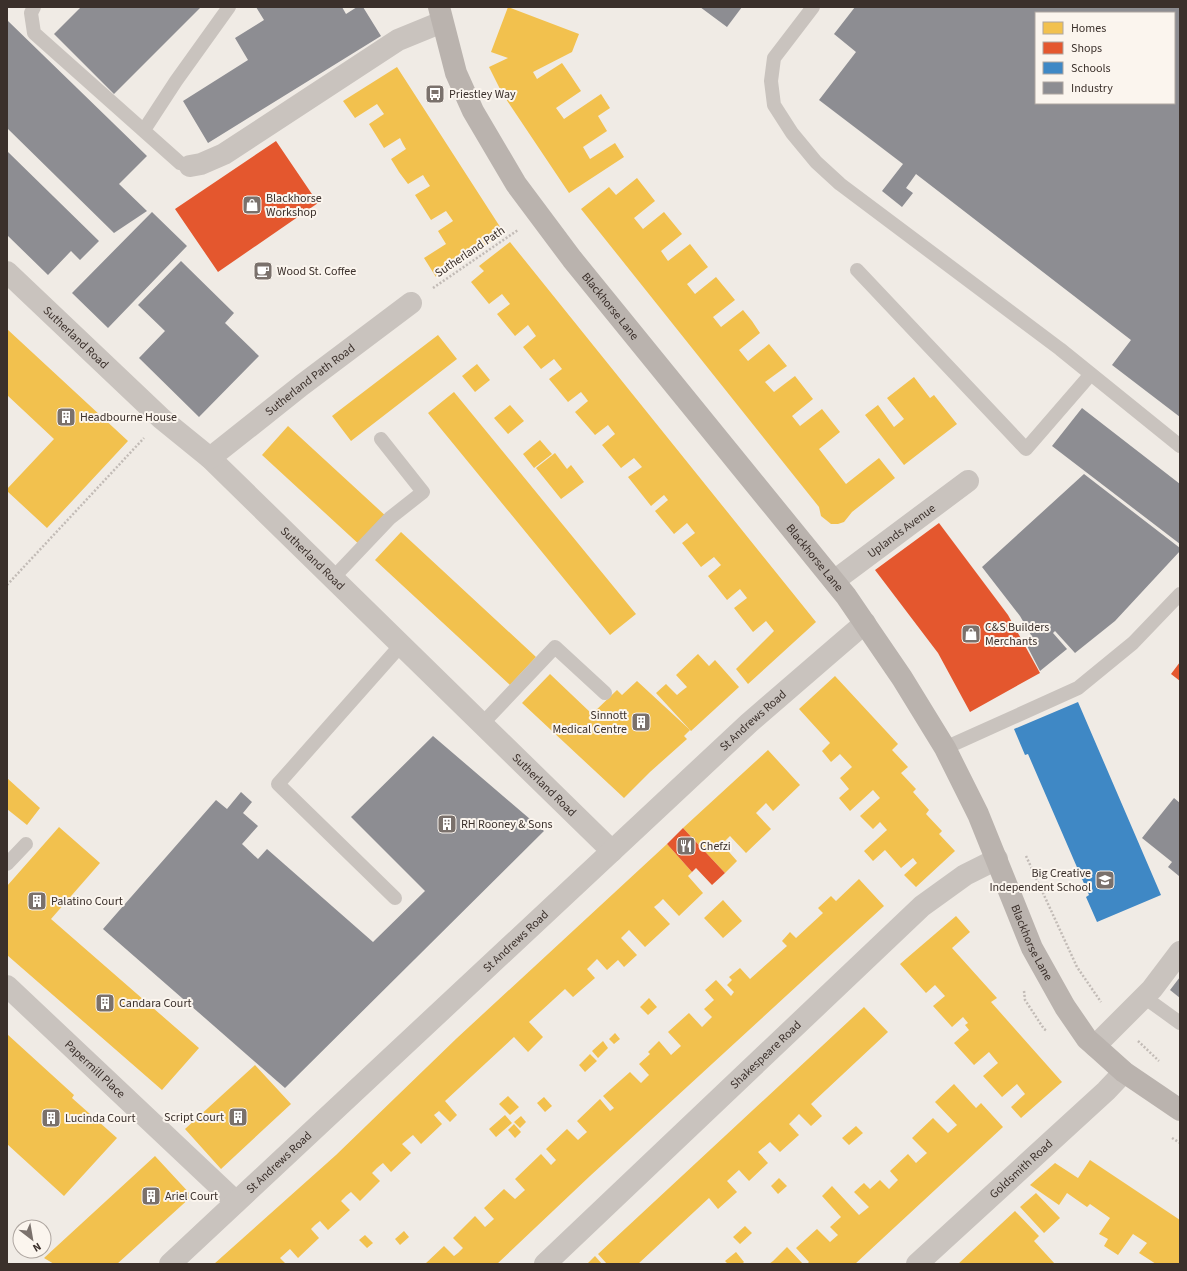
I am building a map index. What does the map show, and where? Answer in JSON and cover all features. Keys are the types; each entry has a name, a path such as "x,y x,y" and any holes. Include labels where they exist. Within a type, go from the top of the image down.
{"main road":[{"name":"Blackhorse Lane","path":"440,14 456,73 473,111 516,184 572,259 834,581 865,623 902,678 945,748 978,814 1032,948 1065,1007 1087,1039 1124,1072 1180,1110"}],"street":[{"path":"190,166 201,164 224,154 440,14"},
{"name":"Sutherland Road","path":"7,272 162,419 210,458 612,851"},
{"name":"Sutherland Path Road","path":"210,458 302,385 411,303"},
{"name":"Uplands Avenue","path":"834,581 968,480"},
{"name":"St Andrews Road","path":"170,1264 749,723 865,623"},
{"name":"Shakespeare Road","path":"546,1264 922,906 965,875 997,859"},
{"path":"1095,1046 1152,990 1180,952"},
{"name":"Papermill Place","path":"7,986 236,1202"},
{"name":"Goldsmith Road","path":"917,1264 1106,1091 1124,1072"}],"lane":[{"path":"34,7 31,13 34,33 180,162 190,166"},
{"path":"144,130 176,81 229,7"},
{"path":"813,7 774,58 771,81 774,105 792,133 816,162 840,184 1054,344 1180,446"},
{"path":"858,270 1026,449 1091,374"},
{"path":"333,578 390,518 423,492 381,439"},
{"path":"945,748 1078,688 1133,643 1180,594"},
{"path":"395,898 278,784 401,645"},
{"path":"482,724 555,647 606,693"},
{"path":"7,864 26,844"},
{"path":"1144,997 1180,1023"}],"path":[{"name":"Sutherland Path","path":"411,303 540,215"},
{"path":"7,586 162,419"}],"building: Homes":[{"path":"508,7 579,34 572,52 533,72 537,79 562,63 581,91 556,108 564,119 601,94 610,108 598,116 607,131 583,147 590,159 615,143 624,157 569,193 502,93 489,67 508,58 491,52"},
{"path":"397,67 504,233 436,277 424,258 446,244 438,231 453,221 446,211 431,220 415,195 430,186 423,175 408,184 399,172 391,159 406,149 400,138 384,148 369,124 384,114 377,104 355,118 343,101"},
{"path":"637,178 655,201 634,218 643,229 664,212 682,234 661,251 668,261 690,244 708,267 687,284 695,294 716,277 735,300 713,317 721,327 743,310 752,321 760,333 739,350 748,361 769,344 787,366 765,382 774,392 795,376 813,399 792,416 800,426 822,409 840,432 819,449 846,484 879,458 895,478 852,512 844,522 831,524 821,516 819,507 581,209 609,187 616,195"},
{"path":"510,242 816,622 748,684 736,669 774,631 766,621 753,632 734,608 747,598 740,589 727,600 708,576 721,565 714,557 701,567 682,543 695,533 687,523 674,534 655,511 668,500 664,495 651,506 628,477 642,467 634,458 621,468 602,445 615,434 608,425 595,435 575,412 588,401 581,392 568,402 549,379 562,369 554,359 541,369 523,347 536,336 528,325 515,336 497,314 510,304 502,294 489,304 471,282 484,271 479,266"},
{"name":"Headbourne House","path":"7,329 128,441 47,528 7,491 7,489 54,439 7,395"},
{"path":"438,335 457,359 351,441 332,416"},
{"path":"477,364 490,380 475,392 462,376"},
{"path":"914,377 930,398 934,395 957,424 904,465 865,415 878,405 894,427 904,419 887,398"},
{"path":"454,392 636,614 610,635 428,413"},
{"path":"510,405 524,421 508,434 494,418"},
{"path":"288,426 388,518 362,547 262,455"},
{"path":"540,440 552,454 534,468 523,454"},
{"path":"555,453 567,469 571,465 584,482 561,499 536,468"},
{"path":"401,532 536,657 510,685 375,560"},
{"path":"698,654 709,666 715,660 739,687 691,731 656,693 666,684 677,695 687,687 676,675"},
{"path":"550,674 592,714 617,690 622,695 637,681 690,730 684,736 687,739 650,772 624,798 522,703"},
{"path":"835,676 898,744 892,750 908,767 901,773 916,789 913,792 929,810 926,814 942,831 939,834 955,851 916,887 904,875 917,863 913,858 901,868 885,850 873,861 864,851 887,830 880,822 873,829 860,816 880,798 873,790 850,811 839,798 849,789 840,778 852,767 840,754 831,762 822,751 830,743 799,709"},
{"path":"768,750 800,785 773,811 766,803 756,813 771,829 746,853 730,836 722,844 737,861 725,873 683,828"},
{"path":"7,778 40,808 27,825 7,809"},
{"name":"Candara Court","path":"59,827 100,863 51,919 199,1048 162,1090 7,955 7,886"},
{"path":"667,844 692,872 688,876 703,893 679,916 663,899 654,907 670,924 645,947 629,930 621,938 637,955 624,967 618,960 607,970 597,959 587,969 595,978 573,997 565,989 529,1022 543,1037 528,1052 514,1037 445,1101 457,1115 450,1122 439,1111 434,1115 442,1124 421,1144 413,1135 402,1144 411,1153 391,1172 383,1163 377,1168 372,1173 380,1181 360,1201 351,1192 346,1196 341,1201 350,1210 328,1230 320,1221 315,1225 311,1229 319,1238 298,1258 290,1249 280,1258 286,1264 214,1264 336,1155 457,1038"},
{"path":"859,879 884,906 590,1176 497,1264 425,1264 444,1246 454,1256 458,1253 463,1248 453,1238 475,1216 485,1227 494,1219 484,1208 504,1189 515,1199 525,1190 515,1179 541,1154 551,1165 556,1160 546,1149 567,1129 578,1140 587,1132 577,1121 600,1099 610,1111 614,1108 603,1096 630,1072 641,1083 649,1075 639,1064 650,1054 648,1052 659,1041 671,1055 681,1046 668,1032 689,1013 702,1027 712,1017 704,1009 714,1000 705,990 716,980 731,996 734,992 727,985 732,980 729,977 740,968 750,979 787,946 782,941 790,932 796,938 823,913 818,908 831,896 836,901"},
{"path":"723,900 742,921 723,938 704,918"},
{"path":"956,916 970,932 952,948 997,998 991,1002 1062,1082 1021,1118 1011,1107 1025,1094 1017,1084 1002,1097 983,1076 998,1063 989,1052 974,1065 954,1043 969,1030 965,1025 968,1023 963,1017 952,1027 933,1006 945,996 935,985 926,993 900,964"},
{"path":"649,998 657,1007 648,1015 640,1007"},
{"path":"864,1007 888,1032 811,1104 822,1116 811,1126 799,1114 789,1124 799,1135 780,1152 770,1142 758,1152 768,1163 749,1181 739,1170 727,1181 737,1192 718,1209 709,1198 638,1264 607,1264 598,1254"},
{"path":"615,1033 620,1039 614,1044 609,1039"},
{"name":"Lucinda Court","path":"7,1034 74,1095 72,1098 117,1138 64,1196 7,1144"},
{"path":"603,1041 608,1048 598,1058 592,1051"},
{"path":"590,1054 597,1061 585,1072 579,1065"},
{"name":"Script Court","path":"255,1065 291,1104 221,1169 185,1129"},
{"path":"954,1084 976,1108 981,1103 1003,1127 855,1264 807,1264 809,1262 796,1248 817,1229 830,1242 838,1235 830,1227 841,1217 822,1196 832,1186 859,1215 869,1207 854,1192 864,1183 870,1189 880,1180 889,1189 898,1180 890,1171 908,1154 916,1163 927,1153 912,1138 933,1118 948,1133 957,1125 935,1102"},
{"path":"508,1096 519,1107 510,1115 499,1104"},
{"path":"544,1097 552,1106 545,1112 537,1103"},
{"path":"505,1115 512,1123 496,1137 489,1129"},
{"path":"521,1116 526,1122 520,1128 514,1122"},
{"path":"514,1124 521,1132 515,1138 508,1130"},
{"path":"856,1126 863,1133 849,1145 842,1138"},
{"path":"155,1156 192,1196 117,1264 54,1264 46,1259 52,1259 52,1251"},
{"path":"1090,1160 1180,1220 1180,1264 1156,1264 1139,1253 1147,1243 1133,1234 1118,1255 1104,1246 1108,1239 1099,1234 1110,1218 1090,1204 1087,1207 1067,1193 1059,1205 1030,1185 1055,1163 1078,1178"},
{"path":"779,1178 787,1186 778,1194 771,1186"},
{"path":"1036,1193 1060,1218 1044,1233 1020,1207"},
{"path":"1015,1211 1039,1236 1034,1241 1055,1264 958,1264"},
{"path":"745,1226 752,1233 740,1244 733,1237"},
{"path":"404,1231 409,1237 400,1245 395,1239"},
{"path":"365,1235 373,1243 367,1248 359,1240"},
{"path":"787,1247 803,1264 769,1264 773,1261"},
{"path":"736,1252 744,1262 742,1264 728,1264 725,1261"},
{"path":"595,1256 602,1264 587,1264"}],"building: Shops":[{"path":"276,141 318,203 218,272 175,209"},
{"name":"C&S Builders Merchants","path":"939,523 1008,615 1040,673 970,712 938,653 875,570"},
{"path":"1180,662 1180,681 1171,674"},
{"path":"683,828 725,873 712,885 696,868 692,872 667,844"}],"building: Schools":[{"path":"1078,702 1161,895 1097,922 1086,897 1089,895 1028,754 1025,755 1014,729"}],"building: Industry":[{"path":"81,7 201,7 114,94 54,34"},
{"path":"256,7 342,7 346,14 357,7 363,7 381,36 208,143 183,101 248,60 235,38 264,20"},
{"path":"700,7 742,7 727,27"},
{"path":"855,7 1180,7 1180,417 1112,365 1131,340 916,174 906,188 913,193 902,207 882,191 903,164 819,100 856,52 834,34"},
{"path":"7,20 147,156 119,184 147,211 114,233 7,128"},
{"path":"7,151 99,241 80,260 71,251 48,275 7,235"},
{"path":"152,212 187,246 108,328 72,293"},
{"path":"181,261 234,313 225,323 259,356 199,417 139,358 165,331 138,305"},
{"path":"1082,408 1180,484 1180,544 1052,446"},
{"path":"1084,474 1180,548 1180,551 1115,621 1075,653 1055,631 1053,633 1067,649 1040,671 1024,640 1031,635 1020,616 982,567"},
{"path":"433,736 544,831 285,1088 103,929 216,800 227,809 241,792 252,802 243,813 258,826 242,844 258,859 267,849 373,942 425,891 351,817"},
{"path":"1174,798 1180,803 1179,876 1168,867 1172,862 1142,838"},
{"path":"1180,977 1180,998 1170,990"}],"place":[{"name":"Priestley Way","path":"435,94"},
{"name":"Blackhorse Workshop","path":"252,205"},
{"name":"Wood St. Coffee","path":"263,271"},
{"name":"Headbourne House","path":"66,417"},
{"name":"C&S Builders Merchants","path":"971,634"},
{"name":"Sinnott Medical Centre","path":"641,722"},
{"name":"RH Rooney & Sons","path":"447,824"},
{"name":"Chefzi","path":"686,846"},
{"name":"Big Creative Independent School","path":"1105,880"},
{"name":"Palatino Court","path":"37,901"},
{"name":"Candara Court","path":"105,1003"},
{"name":"Script Court","path":"238,1117"},
{"name":"Lucinda Court","path":"51,1118"},
{"name":"Ariel Court","path":"151,1196"}]}
